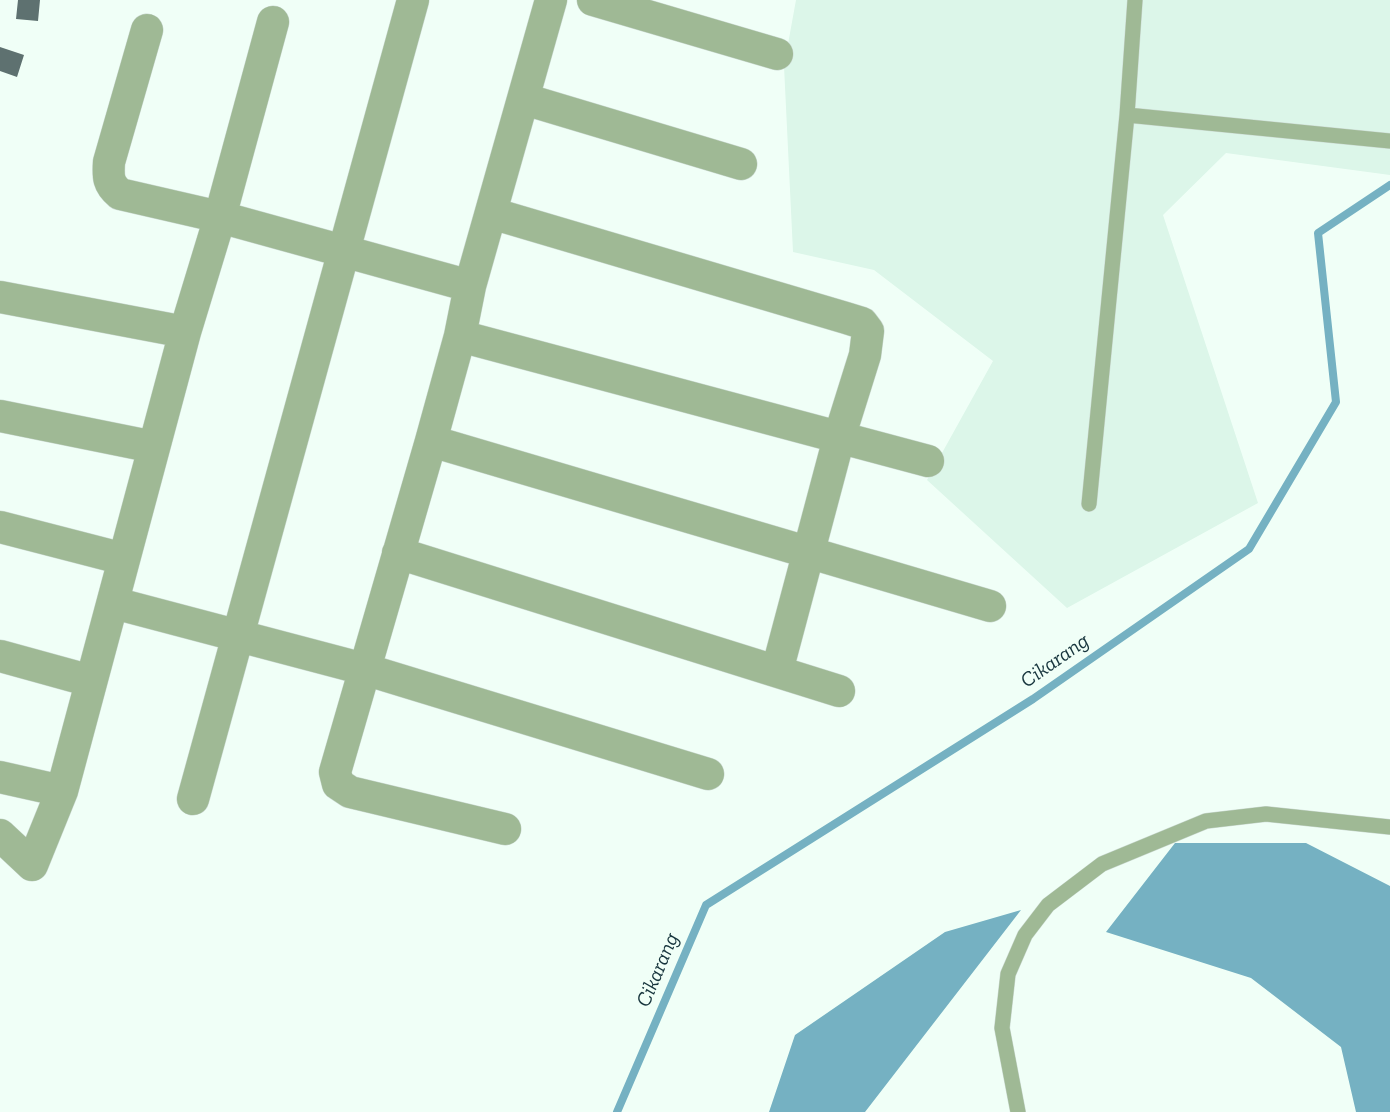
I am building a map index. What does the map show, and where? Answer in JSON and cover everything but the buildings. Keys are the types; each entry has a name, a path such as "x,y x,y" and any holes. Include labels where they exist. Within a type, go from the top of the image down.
{"street":[{"path":"194,799 413,0"},
{"path":"505,829 350,792 338,784 335,772 431,441 460,336 470,286 551,0"},
{"path":"593,0 777,54"},
{"path":"0,835 32,864 62,791 185,332 220,217 273,22"},
{"path":"147,30 109,162 108,177 111,187 120,194 220,217 470,286"},
{"path":"524,99 741,164"},
{"path":"491,213 861,323 867,331 867,343 839,438 777,671"},
{"path":"0,297 185,332"},
{"path":"460,336 928,461"},
{"path":"0,416 154,447"},
{"path":"431,441 990,606"},
{"path":"0,527 124,559"},
{"path":"398,553 839,691"},
{"path":"114,603 364,669 708,774"},
{"path":"0,656 91,681"},
{"path":"0,777 62,791"}],"lane":[{"path":"1089,504 1127,115 1135,0"},
{"path":"1127,115 1390,141"},
{"path":"1018,1112 1002,1028 1008,974 1025,935 1048,905 1102,864 1206,821 1266,814 1390,827"}],"shaded area":[{"path":"796,0 1390,0 1390,175 1226,153 1163,215 1258,503 1067,608 927,480 993,361 874,270 793,252 784,66"}],"water":[{"path":"1175,843 1306,843 1390,886 1390,1112 1356,1112 1341,1047 1251,978 1106,932"},
{"path":"1021,910 865,1112 769,1112 795,1035 945,932"}],"waterway":[{"name":"Cikarang","path":"617,1112 706,905 1033,699 1249,549 1336,402 1318,233 1390,185"}]}
